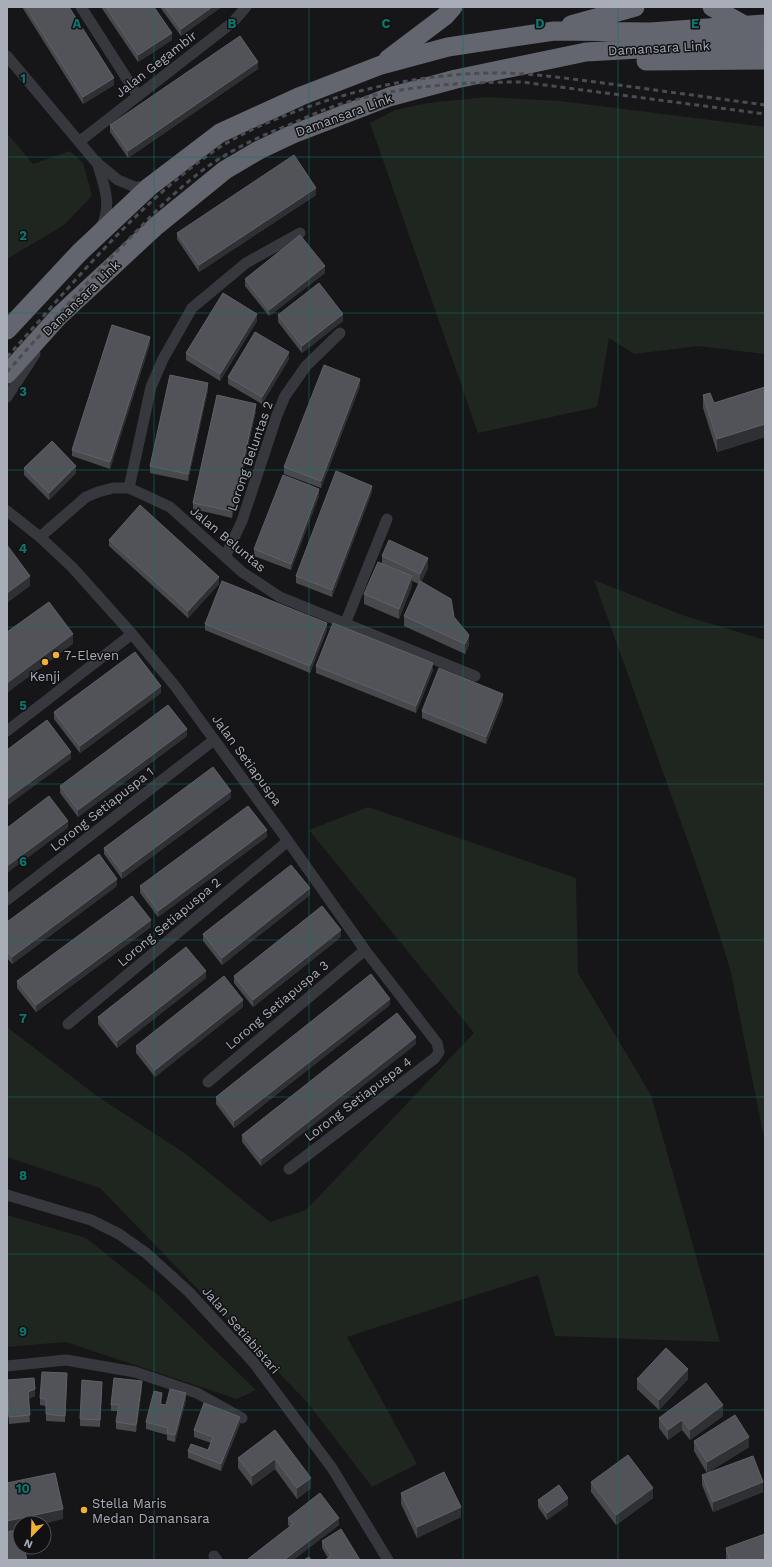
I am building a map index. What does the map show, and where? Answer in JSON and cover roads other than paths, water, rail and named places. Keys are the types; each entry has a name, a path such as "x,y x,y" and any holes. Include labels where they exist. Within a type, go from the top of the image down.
{"highway":[{"path":"381,65 445,16 453,7"},
{"path":"554,30 635,7"},
{"path":"712,7 755,31 765,34"},
{"name":"Damansara Link","path":"7,330 98,235 149,188 220,133 301,96 381,65 448,46 554,30 650,32 765,24"},
{"name":"Damansara Link","path":"7,374 59,316 156,226 225,170 259,150 294,134 389,97 456,79 536,64 586,52 765,42"},
{"path":"740,60 765,66"},
{"path":"536,64 765,60"}],"street":[{"path":"81,7 138,96"},
{"name":"Jalan Gegambir","path":"80,142 232,22 246,7"},
{"path":"7,56 96,162 118,180 135,187 149,188"},
{"path":"96,162 107,195 108,213 98,235"},
{"path":"129,488 151,387 163,359 192,308 246,263 300,233"},
{"path":"7,397 59,316"},
{"name":"Lorong Beluntas 2","path":"225,557 242,521 276,415 286,396 306,366 340,333"},
{"name":"Jalan Beluntas","path":"40,537 86,497 113,488 129,488 170,507 242,572 280,597 475,676"},
{"name":"Jalan Setiapuspa","path":"7,510 40,537 73,568 132,634 175,686 365,950 437,1042 439,1048"},
{"path":"345,624 387,519"},
{"path":"7,731 132,634"},
{"name":"Lorong Setiapuspa 1","path":"7,900 214,740"},
{"name":"Lorong Setiapuspa 2","path":"68,1024 288,841"},
{"name":"Lorong Setiapuspa 3","path":"208,1082 365,950"},
{"name":"Lorong Setiapuspa 4","path":"289,1169 435,1058 439,1048"},
{"name":"Jalan Setiabistari","path":"7,1195 91,1220 119,1234 146,1253 189,1292 254,1363 332,1468 388,1560"},
{"path":"7,1366 66,1360 134,1372 197,1393 242,1418"}],"railway":[{"path":"7,357 104,249 155,198 182,175 211,153 245,133 280,117 305,108 349,94 394,83 440,76 486,73 565,78 765,105"},
{"path":"7,372 113,255 160,207 194,177 239,147 315,113 332,107 378,94 402,90 450,84 522,82 765,114"}],"place":[{"name":"7-Eleven","path":"56,655"},
{"name":"Kenji","path":"45,662"},
{"name":"Stella Maris Medan Damansara","path":"84,1510"}]}
